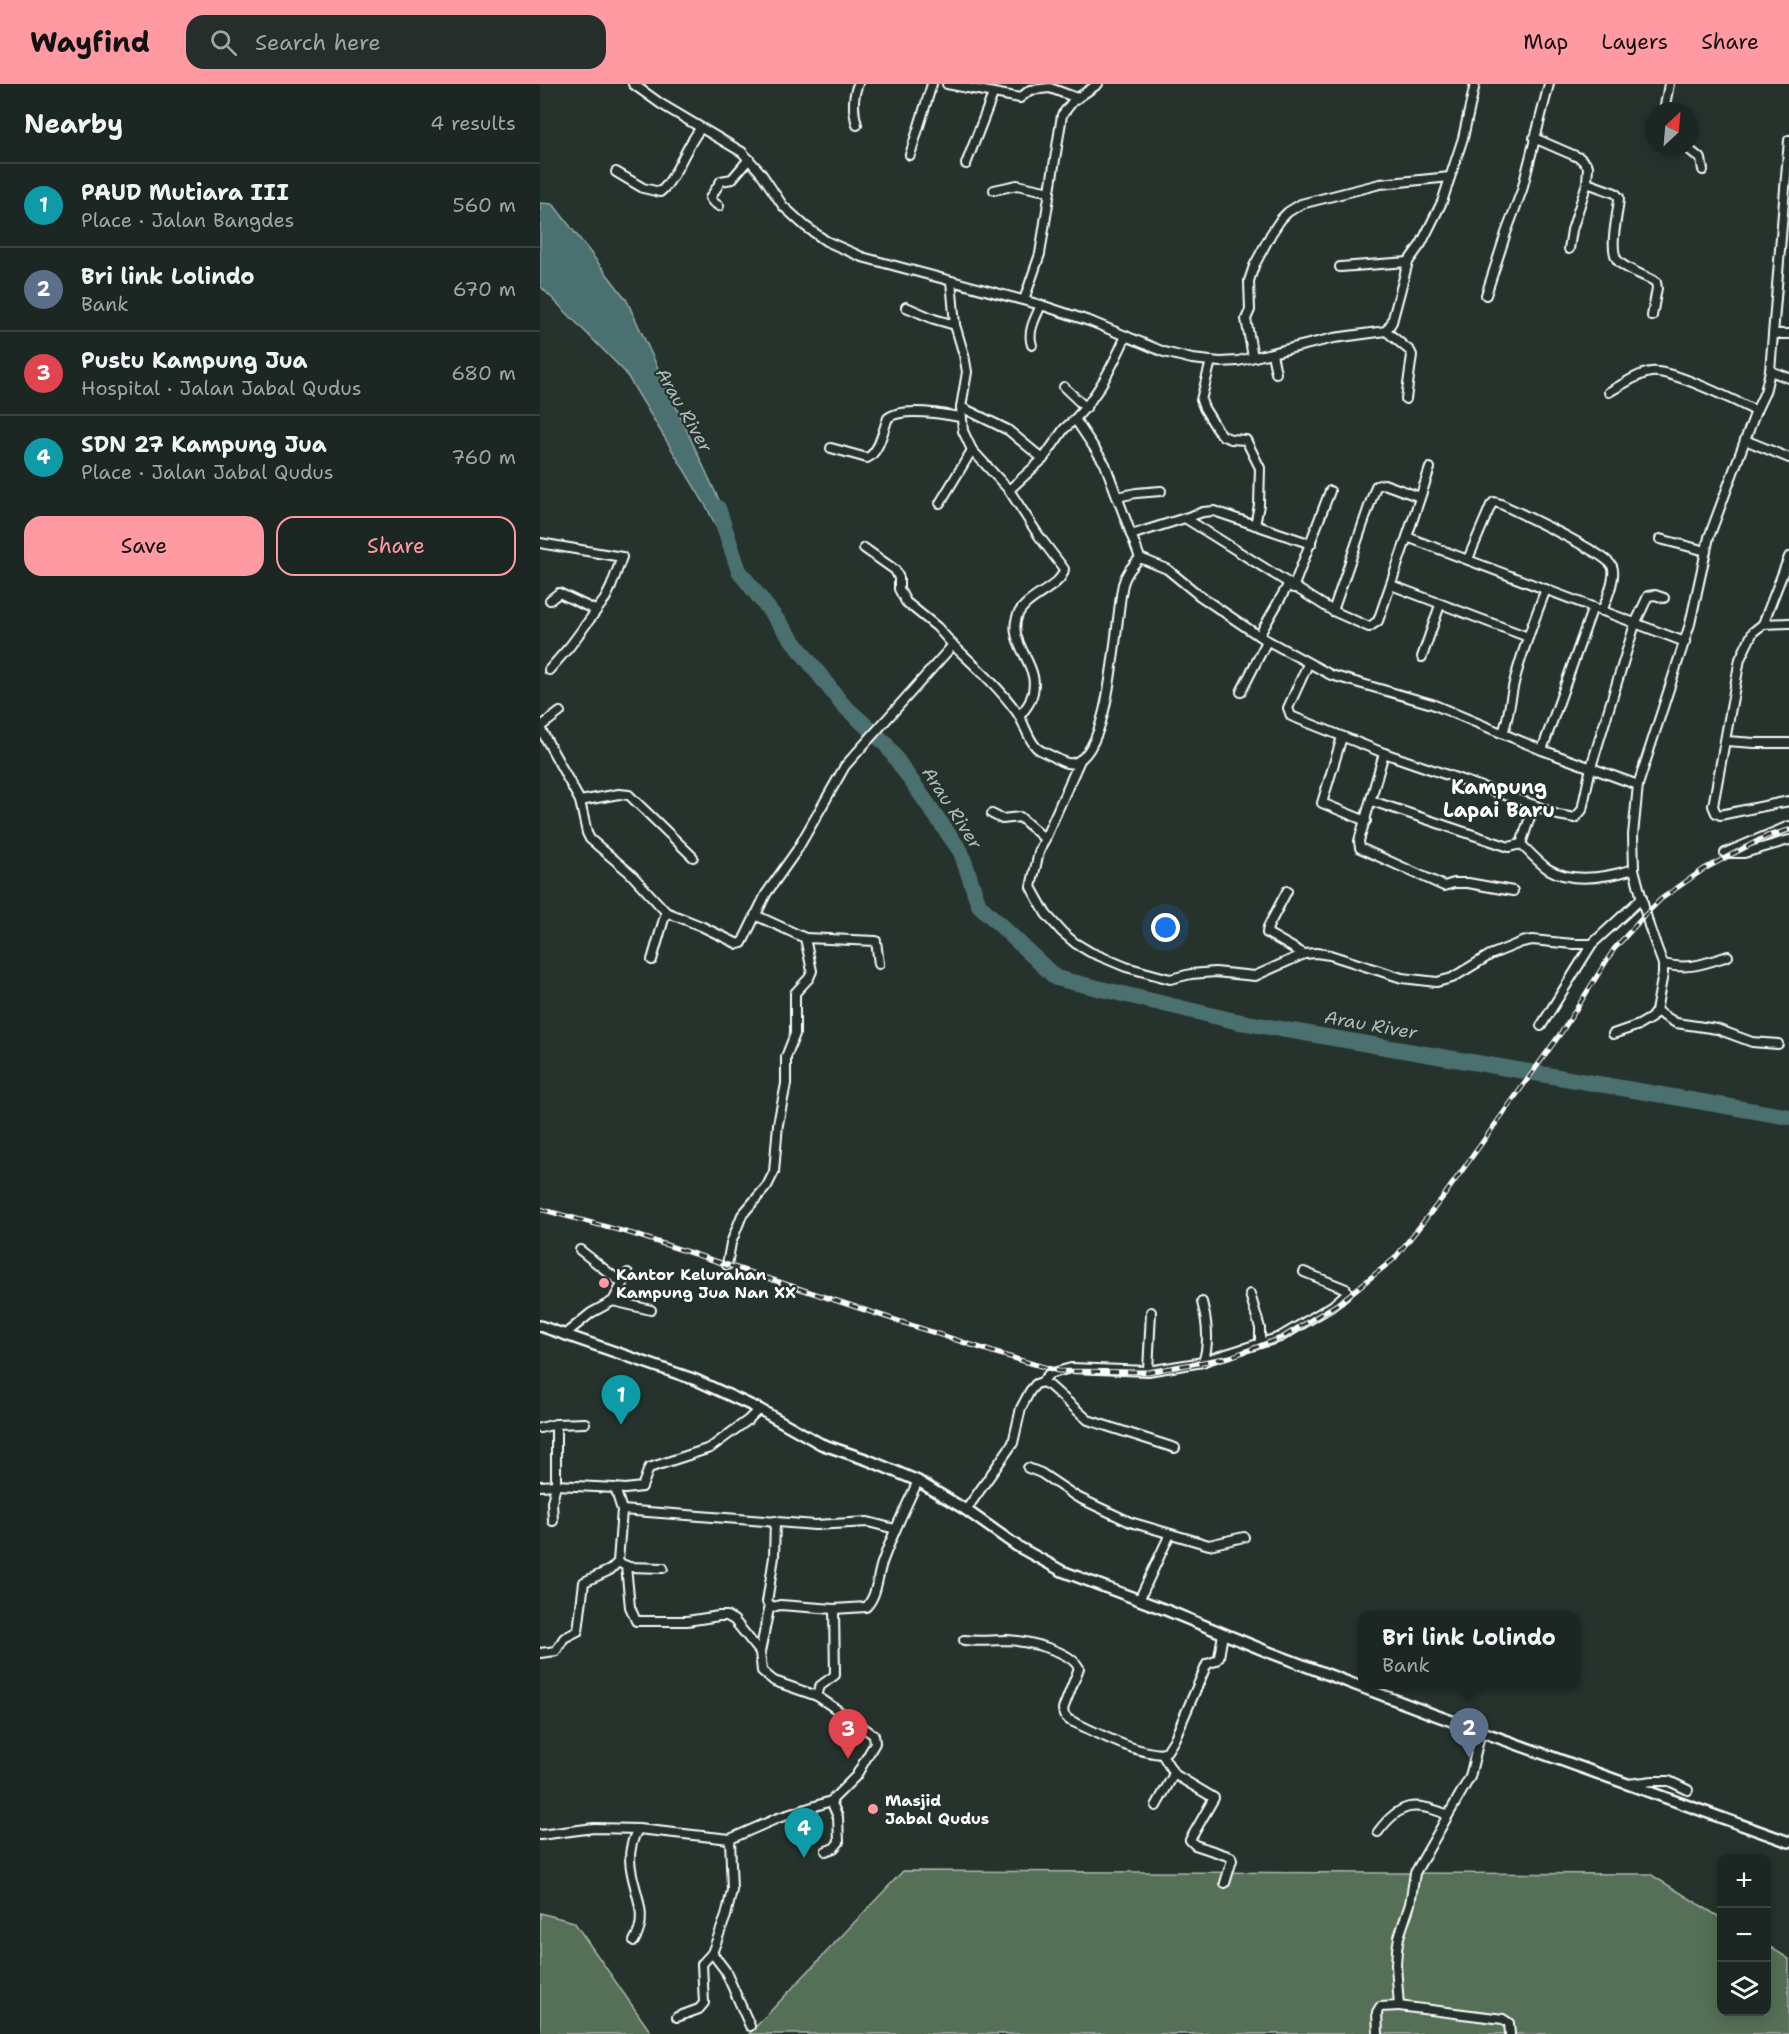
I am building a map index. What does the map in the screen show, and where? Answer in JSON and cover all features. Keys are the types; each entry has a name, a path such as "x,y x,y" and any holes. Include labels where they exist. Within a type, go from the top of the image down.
{"street":[{"path":"633,84 660,104 730,143 749,159 783,206 805,226 826,241 862,257 1041,304 1164,352 1192,359 1238,361 1334,338 1386,331 1412,355 1407,399"},
{"path":"857,125 853,111 858,84"},
{"path":"910,155 932,84"},
{"path":"947,84 988,90 1020,98 1030,90 1050,88 1077,98"},
{"path":"1024,300 1040,254 1059,122 1066,108 1098,84"},
{"path":"1386,331 1392,322 1408,262 1433,222 1442,202 1463,138 1475,84"},
{"path":"1486,295 1522,190 1550,84"},
{"path":"1666,102 1669,84"},
{"path":"966,164 988,90"},
{"path":"616,172 643,188 660,192 692,138 701,128"},
{"path":"1534,138 1585,161 1588,171 1587,183 1572,230 1569,249"},
{"path":"1613,1034 1651,1018 1656,1011 1664,974 1634,869 1633,835 1638,785 1685,642 1709,537 1765,392 1770,371 1789,140"},
{"path":"1697,156 1701,159 1702,170"},
{"path":"719,206 710,198 721,181 732,179 749,159"},
{"path":"1253,357 1246,319 1250,310 1249,281 1254,266 1271,234 1288,212 1301,204 1380,184 1450,177"},
{"path":"1587,183 1615,193 1619,197 1614,232 1615,255 1619,262 1656,282 1652,316"},
{"path":"994,190 1017,184 1050,192"},
{"path":"1340,267 1408,262"},
{"path":"951,281 955,325 967,372 960,417 963,431 972,450 1009,489 1039,536 1064,569 1060,579 1023,606 1017,617 1015,628 1018,642 1035,678 1030,701 1020,716"},
{"path":"1032,345 1029,338 1030,332 1041,304"},
{"path":"906,307 955,325"},
{"path":"1774,334 1789,334"},
{"path":"1009,489 1043,459 1064,429 1086,408 1106,378 1126,336"},
{"path":"1272,354 1276,373"},
{"path":"1211,361 1201,400 1204,408 1223,436 1246,440 1259,462 1260,492 1255,525"},
{"path":"1770,371 1789,378"},
{"path":"1609,392 1644,374 1653,372 1684,380 1756,411"},
{"path":"1064,387 1086,408"},
{"path":"961,407 1008,430 1043,459"},
{"path":"831,448 867,458 873,456 877,451 888,418 892,414 916,413 960,417"},
{"path":"1075,419 1105,464 1140,558 1167,569 1200,596 1259,636 1330,675 1432,704 1542,750 1638,785"},
{"path":"1745,440 1789,458"},
{"path":"940,502 972,450"},
{"path":"1185,518 1333,611 1365,626 1372,626 1378,621 1430,468"},
{"path":"1333,611 1376,486 1384,484 1420,497"},
{"path":"1117,496 1161,491"},
{"path":"1259,636 1291,586 1311,544 1330,491"},
{"path":"1468,559 1491,505 1494,502 1501,504 1579,543 1609,562 1613,570 1610,591 1602,611"},
{"path":"1131,536 1185,518 1214,512 1311,544"},
{"path":"1407,537 1685,642"},
{"path":"1660,539 1706,551"},
{"path":"540,543 622,557 611,587 570,646 549,670"},
{"path":"864,548 895,570 899,578 899,590 906,602 937,627 996,687 1020,716 1037,747 1070,764 1080,759"},
{"path":"1789,557 1763,624 1753,632 1740,659 1713,806 1716,813 1720,815 1789,801"},
{"path":"1140,558 1129,569 1124,583 1114,659 1101,722 1090,748 1080,759 1039,852 1031,887 1046,914 1062,932 1090,952 1139,972 1170,980 1215,972 1255,976 1304,954 1316,952 1402,978 1437,982 1452,978 1490,955 1522,942 1532,940 1592,944"},
{"path":"1390,585 1528,637"},
{"path":"1503,733 1509,718 1514,682 1546,589"},
{"path":"550,600 559,593 596,610"},
{"path":"1308,664 1287,708 1289,714 1342,738 1534,805 1558,816 1575,818 1582,810 1591,767 1635,624 1648,596 1655,595 1664,598"},
{"path":"1422,657 1440,605"},
{"path":"1542,750 1593,607"},
{"path":"1763,624 1789,623"},
{"path":"1241,692 1268,641"},
{"path":"561,712 540,728 580,801 590,839 630,873 666,912 738,944 742,943 772,885 797,850 845,766 953,645"},
{"path":"1342,738 1322,802 1366,821"},
{"path":"1726,741 1789,743"},
{"path":"1384,753 1359,844 1360,848 1444,886 1468,883 1513,891"},
{"path":"580,801 619,794 629,795 693,857"},
{"path":"1372,801 1509,847 1521,844"},
{"path":"1521,844 1534,805"},
{"path":"992,814 1002,819 1020,817 1045,839"},
{"path":"1789,826 1725,853 1744,853 1789,840"},
{"path":"1521,844 1545,867 1569,877 1607,876 1634,869"},
{"path":"1287,891 1267,933 1304,954"},
{"path":"1541,1026 1592,944 1641,898"},
{"path":"652,960 666,912"},
{"path":"755,915 805,938 876,941 879,964"},
{"path":"727,1265 731,1243 742,1215 767,1186 774,1172 778,1124 786,1084 786,1057 795,1034 795,993 809,978 812,971 805,938"},
{"path":"1662,964 1695,967 1728,956"},
{"path":"1656,1011 1676,1023 1717,1029 1752,1042 1778,1044"},
{"path":"580,1250 623,1284"},
{"path":"966,1510 1013,1443 1022,1408 1030,1391 1049,1374 1071,1368 1148,1371 1204,1361 1281,1337 1332,1306 1347,1293 1346,1289 1304,1272"},
{"path":"564,1335 591,1313 613,1301 628,1273"},
{"path":"1250,1293 1260,1328 1260,1344"},
{"path":"613,1301 651,1310"},
{"path":"1202,1302 1207,1319 1204,1361"},
{"path":"1148,1371 1151,1312"},
{"path":"540,1326 696,1380 759,1409 821,1444 868,1460 918,1481 966,1510 1017,1546 1054,1567 1358,1685"},
{"path":"1042,1382 1050,1386 1088,1420 1175,1448"},
{"path":"540,1486 626,1489 642,1486 649,1468 710,1448 759,1409"},
{"path":"540,1428 556,1424 585,1423"},
{"path":"553,1521 552,1502 556,1485 556,1424"},
{"path":"1028,1468 1130,1522 1209,1545 1226,1539 1244,1537"},
{"path":"540,1835 594,1828 638,1829 730,1839 778,1818 831,1801 856,1776 873,1747 874,1735 817,1696 774,1681 760,1668 760,1652 769,1609 780,1605 834,1609 866,1607 871,1603 895,1529 918,1481"},
{"path":"615,1488 622,1510 622,1564 630,1607 636,1622 687,1621 727,1616 737,1623 760,1652"},
{"path":"622,1510 815,1525 868,1522 895,1529"},
{"path":"773,1607 767,1602 774,1557 775,1521"},
{"path":"1139,1600 1170,1534"},
{"path":"540,1653 556,1651 564,1638 578,1633 584,1582 622,1564 663,1568"},
{"path":"817,1696 820,1686 835,1675 834,1609"},
{"path":"964,1640 1022,1642 1076,1661 1079,1668 1063,1709 1064,1715 1069,1720 1144,1752 1162,1754 1167,1751 1174,1740 1207,1664 1220,1657 1223,1634"},
{"path":"1369,1689 1789,1842"},
{"path":"1399,2006 1397,1950 1410,1904 1415,1872 1470,1776 1481,1731"},
{"path":"1162,1754 1174,1774 1214,1798 1190,1840 1195,1845 1231,1857 1225,1883"},
{"path":"1156,1806 1174,1774"},
{"path":"1627,1784 1669,1781 1688,1790"},
{"path":"826,1851 834,1848 839,1842 838,1817 831,1801"},
{"path":"1378,1832 1394,1814 1413,1806 1425,1805 1448,1815"},
{"path":"634,1941 639,1934 643,1914 630,1869 632,1839 638,1829"},
{"path":"677,2017 699,2008 704,2003 701,1968 704,1960 712,1953 726,1916 732,1890 730,1839"},
{"path":"712,1953 725,1970 750,2026"},
{"path":"1378,2034 1377,2012 1380,2007 1399,2006 1503,2019 1509,2023 1510,2034"}],"green space":[{"path":"903,1871 1650,1874 1717,1916 1717,2016 1771,2016 1771,1948 1789,1959 1789,2034 749,2034"},
{"path":"540,1913 574,1922 652,2034 540,2034"}],"water":[{"path":"540,203 553,204 626,299 731,526 719,532 706,506 625,372 540,286"}],"waterway":[{"name":"Arau River","path":"718,508 739,571 842,704 885,743 961,852 979,905 1056,978 1235,1021 1789,1117"}],"railway":[{"path":"540,1209 633,1234 996,1353 1058,1371 1148,1372 1230,1357 1283,1337 1339,1303 1394,1259 1443,1197 1563,1030 1614,949 1646,914 1661,899 1704,869 1767,836 1789,830"}],"place":[{"name":"Kantor Kelurahan Kampung Jua Nan XX","path":"604,1283"},
{"name":"PAUD Mutiara III","path":"621,1425"},
{"name":"Bri link Lolindo","path":"1469,1758"},
{"name":"Pustu Kampung Jua","path":"848,1759"},
{"name":"Masjid Jabal Qudus","path":"873,1809"},
{"name":"SDN 27 Kampung Jua","path":"804,1858"}],"district":[{"name":"Kampung Lapai Baru","path":"1499,798"}]}
